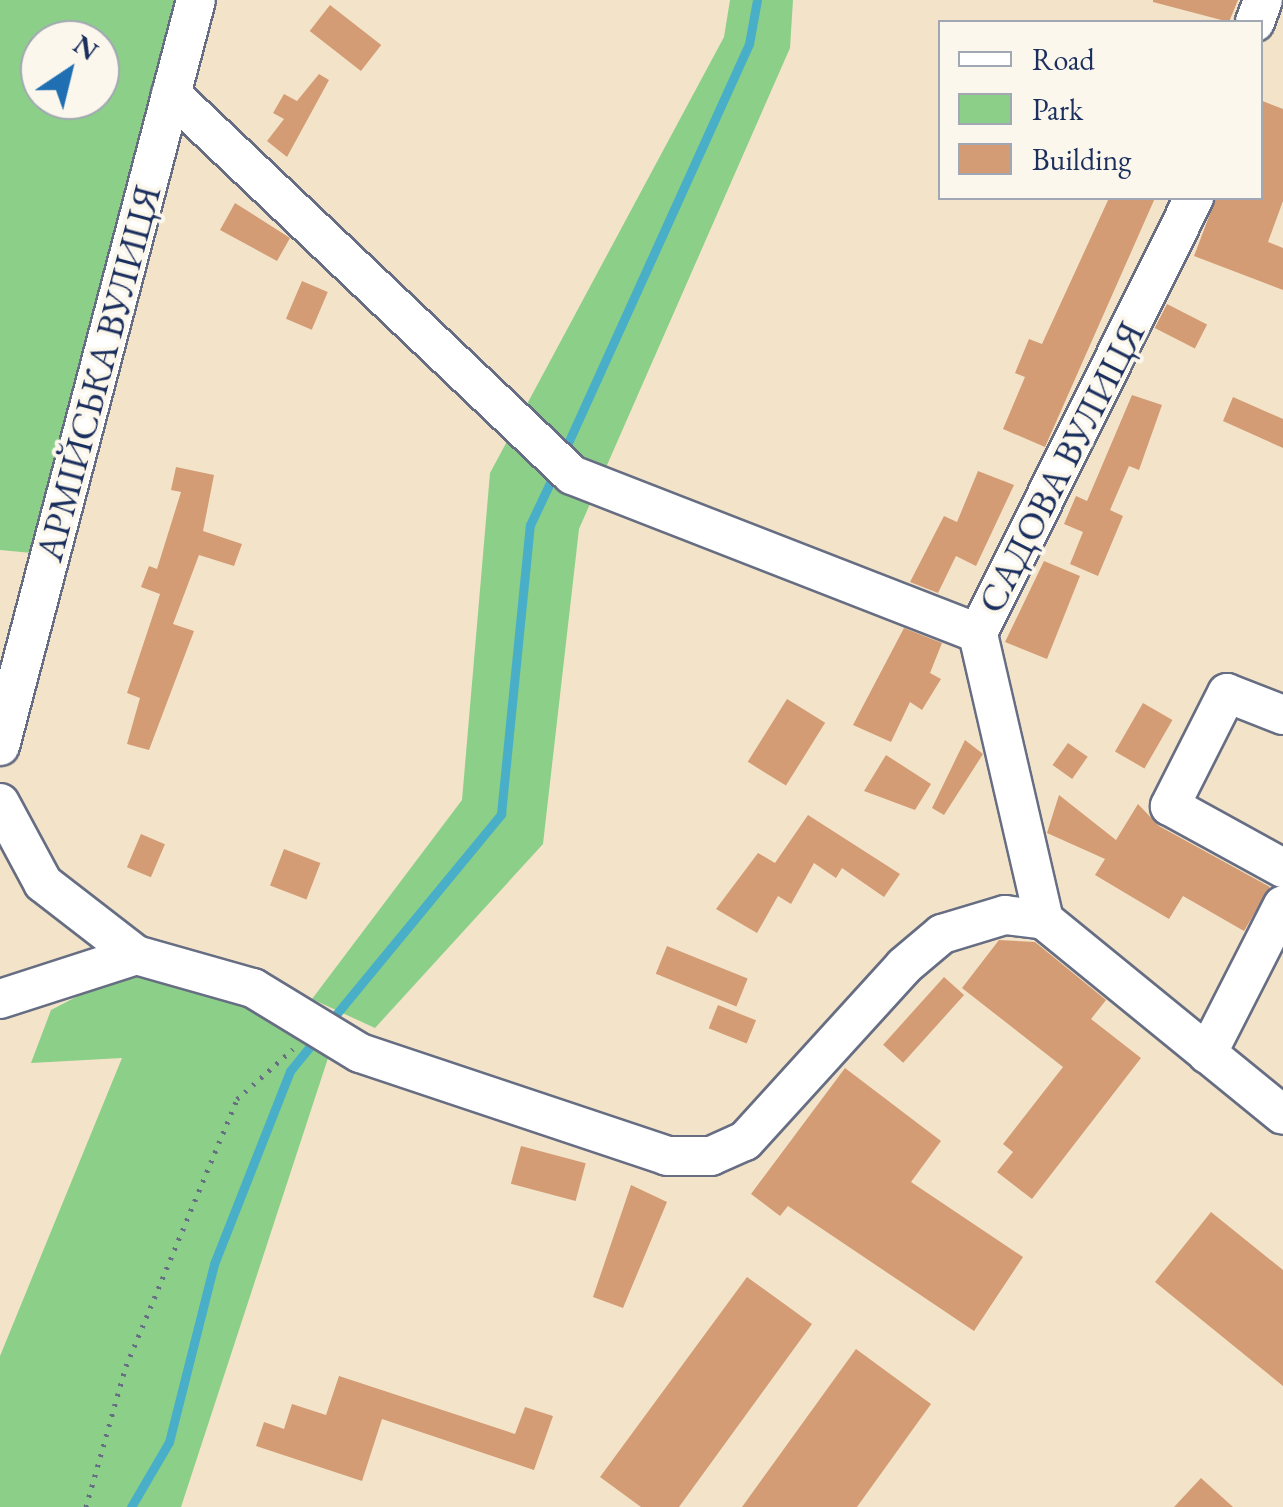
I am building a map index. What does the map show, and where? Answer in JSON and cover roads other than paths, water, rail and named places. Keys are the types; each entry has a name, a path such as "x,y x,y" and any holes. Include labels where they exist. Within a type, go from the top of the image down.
{"street":[{"name":"АРМІЙСЬКА ВУЛИЦЯ","path":"0,746 196,0"},
{"path":"171,94 572,476 978,633"},
{"name":"САДОВА ВУЛИЦЯ","path":"1044,920 978,633 1193,200"},
{"path":"1283,715 1228,692 1170,806 1283,868"},
{"path":"0,802 43,883 136,956 253,988 360,1053 667,1156 710,1156 746,1141 942,934 978,919 1044,920 1283,1115"},
{"path":"1207,1054 1283,904"},
{"path":"0,1000 136,956"}],"waterway":[{"path":"563,454 749,44 757,0"},
{"path":"329,1023 501,814 530,525 555,472"},
{"path":"131,1507 169,1442 214,1264 290,1071 316,1039"}]}
